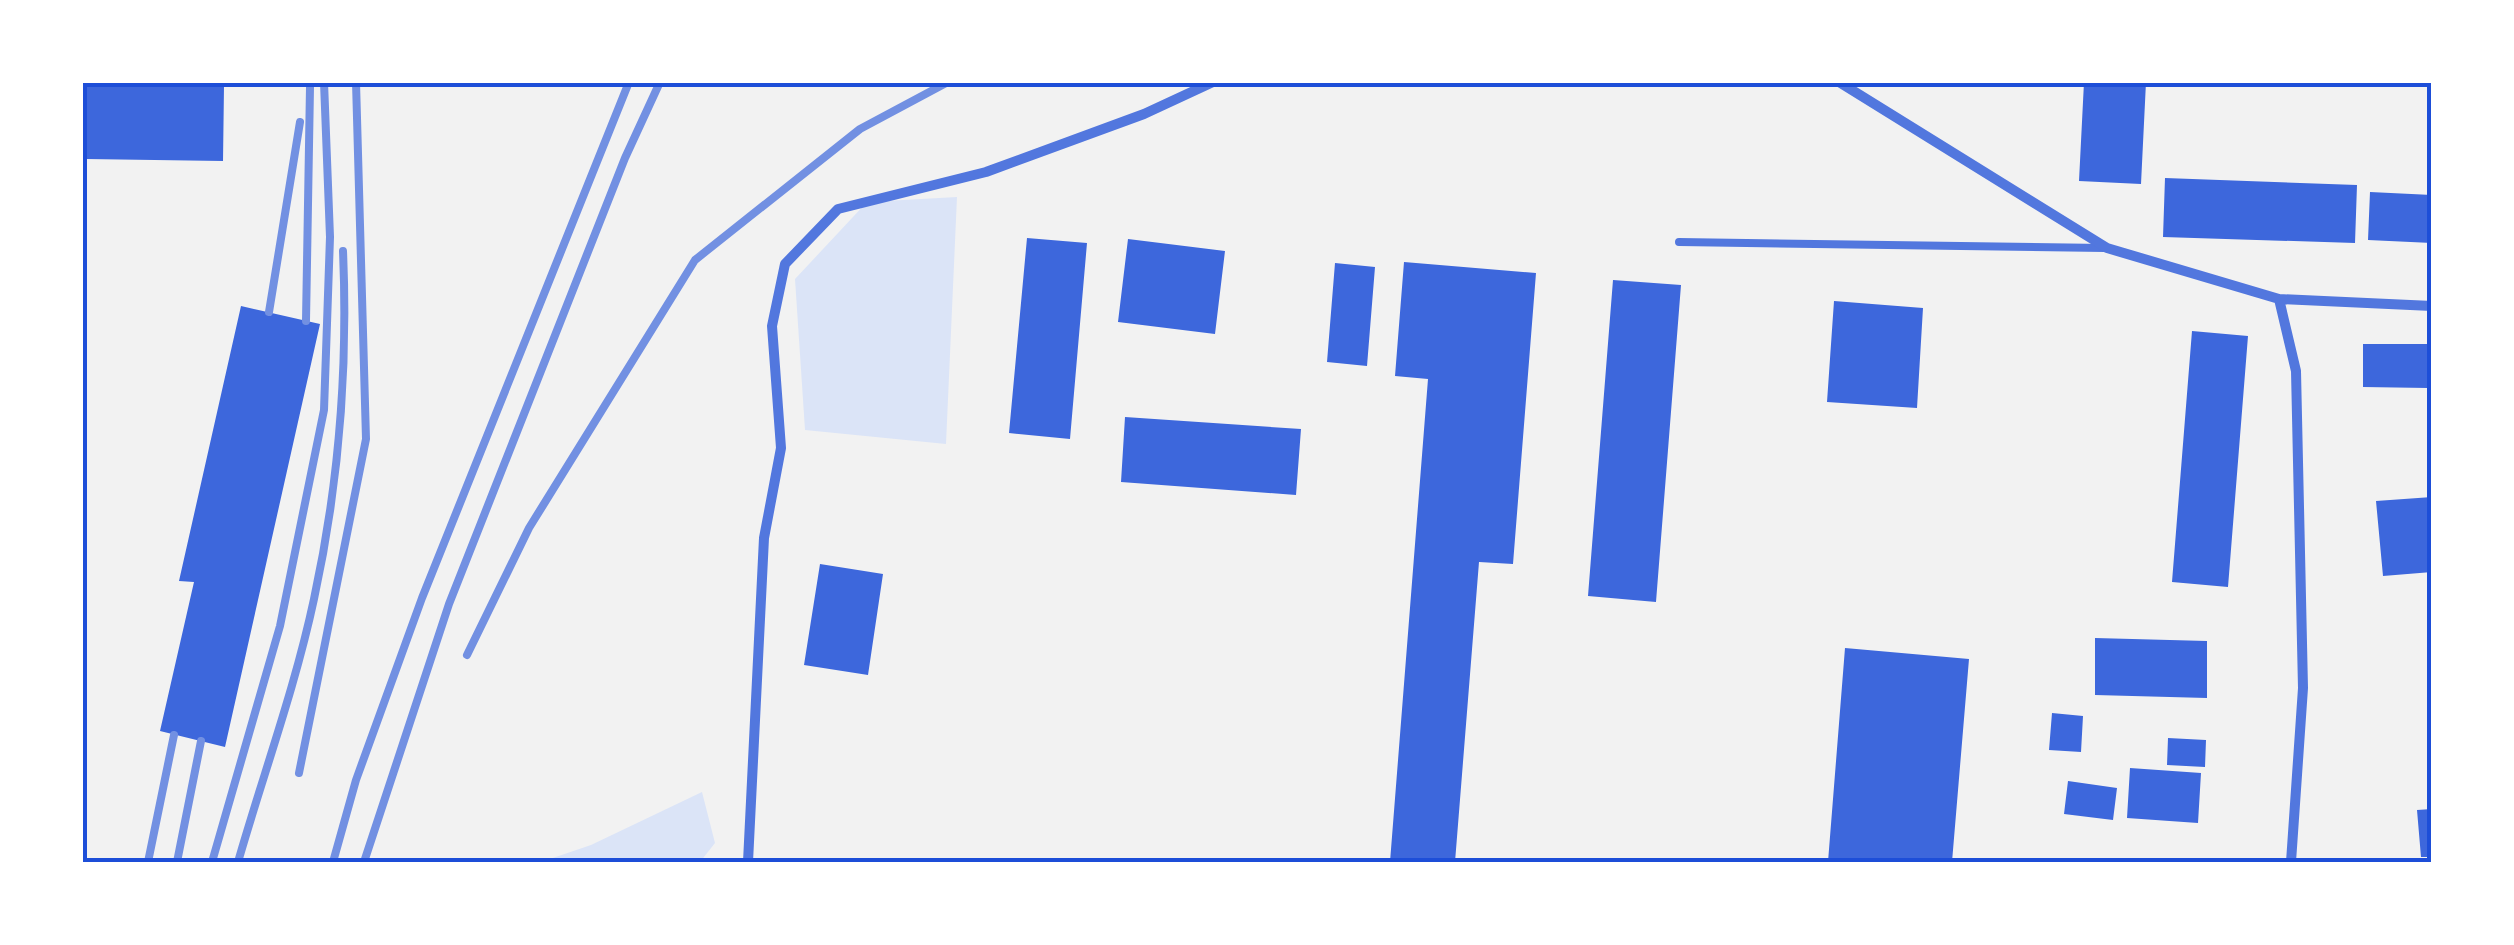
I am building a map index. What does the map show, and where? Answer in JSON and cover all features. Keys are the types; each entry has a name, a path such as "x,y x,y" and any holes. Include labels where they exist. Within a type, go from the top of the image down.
{"street":[{"path":"748,862 764,538 781,448 772,326 785,264 838,209 986,172 1144,114 1212,82"},
{"path":"1839,82 2107,248 2278,299 2432,306"},
{"path":"2278,299 2296,391 2302,688 2291,862"}],"lane":[{"path":"1680,242 2107,248"}],"shaded area":[{"path":"957,197 946,444 805,430 795,279 867,202"},
{"path":"702,792 715,843 700,862 541,862 591,845"}],"building":[{"path":"2084,82 2146,82 2141,184 2079,181"},
{"path":"87,84 224,86 223,161 86,159"},
{"path":"2165,178 2357,185 2355,243 2163,237"},
{"path":"2370,192 2432,195 2432,243 2368,240"},
{"path":"1027,238 1087,243 1070,439 1009,433"},
{"path":"1128,239 1225,251 1215,334 1118,322"},
{"path":"1404,262 1536,273 1513,564 1479,562 1455,862 1390,862 1428,379 1395,376"},
{"path":"1335,263 1375,267 1367,366 1327,362"},
{"path":"1613,280 1681,285 1656,602 1588,596"},
{"path":"1834,301 1923,308 1917,408 1827,402"},
{"path":"241,306 320,324 225,747 160,731 194,582 179,581"},
{"path":"2192,331 2248,336 2228,587 2172,582"},
{"path":"2363,344 2428,344 2428,388 2363,387"},
{"path":"1125,417 1301,429 1296,495 1121,482"},
{"path":"2432,497 2432,572 2383,576 2376,501"},
{"path":"820,564 883,574 868,675 804,665"},
{"path":"2095,638 2207,641 2207,698 2095,695"},
{"path":"1845,648 1969,659 1952,862 1828,862"},
{"path":"2052,713 2083,716 2081,752 2049,750"},
{"path":"2168,738 2206,740 2205,767 2167,765"},
{"path":"2130,768 2201,773 2198,823 2127,818"},
{"path":"2068,781 2117,788 2113,820 2064,814"},
{"path":"2432,809 2432,857 2421,857 2417,810"}],"railway":[{"path":"212,862 280,626 324,410 330,237 324,82"},
{"path":"299,773 366,439 356,82"},
{"path":"333,862 356,780 422,598 629,82"},
{"path":"364,862 449,604 625,158 660,82"},
{"path":"467,655 529,528 695,260 860,129 948,82"},
{"path":"306,321 310,87"},
{"path":"269,312 300,122"},
{"path":"238,862 298,665 323,556 340,425 343,251"},
{"path":"148,862 174,735"},
{"path":"177,862 201,741"}]}
